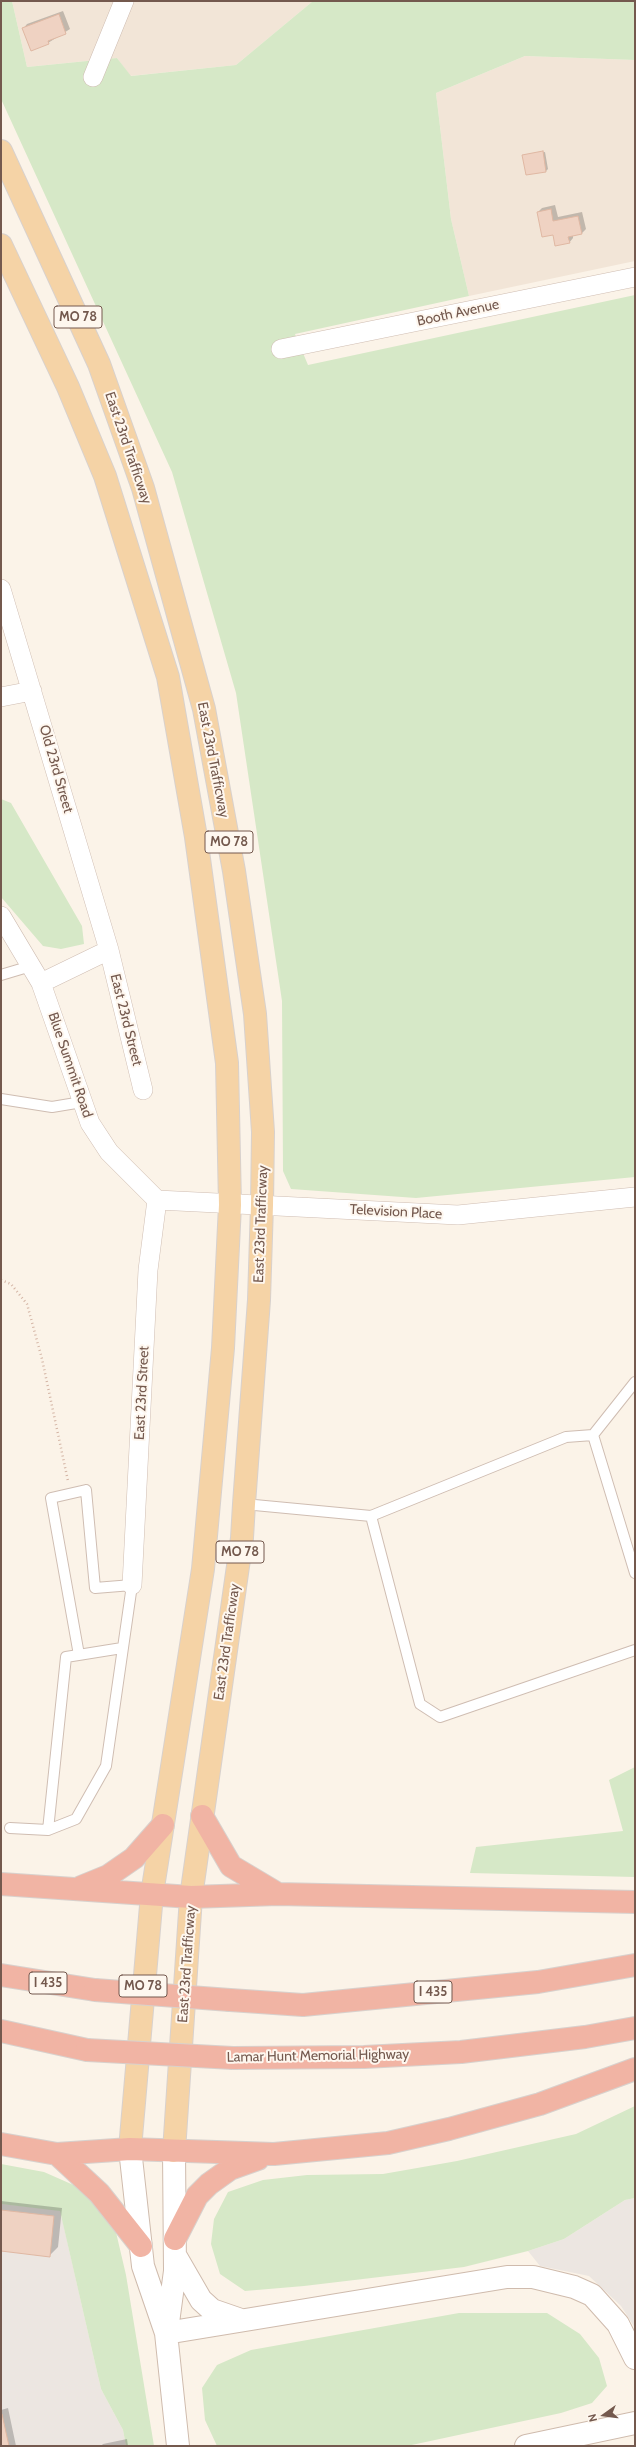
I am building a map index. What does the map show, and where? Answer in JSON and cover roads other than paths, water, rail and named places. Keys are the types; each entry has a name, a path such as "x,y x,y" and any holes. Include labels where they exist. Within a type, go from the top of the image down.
{"highway":[{"path":"202,1816 231,1866 278,1894"},
{"path":"76,1889 108,1876 134,1858 162,1824"},
{"path":"1,1884 192,1897 278,1894 635,1902"},
{"name":"I 435","path":"1,1976 95,1990 230,2000 311,2004 538,1982 635,1965"},
{"name":"Lamar Hunt Memorial Highway","path":"1,2031 87,2050 233,2058 364,2057 461,2052 585,2037 635,2028"},
{"path":"1,2144 57,2154 130,2149 274,2154 388,2143 449,2129 540,2104 635,2069"},
{"path":"57,2154 100,2193 141,2246"},
{"path":"175,2247 196,2196 209,2184 230,2169 274,2154"}],"main road":[{"name":"East 23rd Trafficway","path":"1,151 99,364 143,488 204,709 234,871 255,1014 263,1132 262,1205 258,1300 242,1538 202,1816 192,1897 174,2151 175,2271 166,2333"},
{"name":"East 23rd Trafficway","path":"1,245 68,388 105,476 168,677 196,837 227,1063 230,1205 223,1348 202,1569 152,1894 130,2149 143,2266 166,2333 177,2441"},
{"path":"175,2247 201,2300 212,2310 244,2321"},
{"path":"166,2333 507,2277 533,2277 574,2287 592,2295 618,2324 635,2358"},
{"path":"526,2446 635,2423"}],"street":[{"path":"93,77 124,1"},
{"name":"Booth Avenue","path":"281,349 635,276"},
{"name":"Old 23rd Street","path":"1,589 109,950"},
{"path":"1,697 32,691"},
{"name":"Blue Summit Road","path":"1,916 41,983 90,1123 109,1152 157,1200"},
{"path":"41,983 109,950"},
{"name":"East 23rd Street","path":"109,950 144,1090"},
{"name":"Television Place","path":"157,1200 230,1205 262,1205 458,1215 635,1197"},
{"name":"East 23rd Street","path":"132,1586 148,1270 157,1200"}],"lane":[{"path":"1,976 31,966"},
{"path":"1,1099 52,1107 82,1102"},
{"path":"244,1504 371,1516 566,1437 593,1435 635,1382"},
{"path":"593,1435 635,1573"},
{"path":"10,1828 48,1830 76,1819 106,1766 132,1586 95,1588 86,1490 51,1498 79,1654"},
{"path":"371,1516 420,1704 440,1717 635,1650"},
{"path":"48,1830 66,1657 122,1648"}]}
